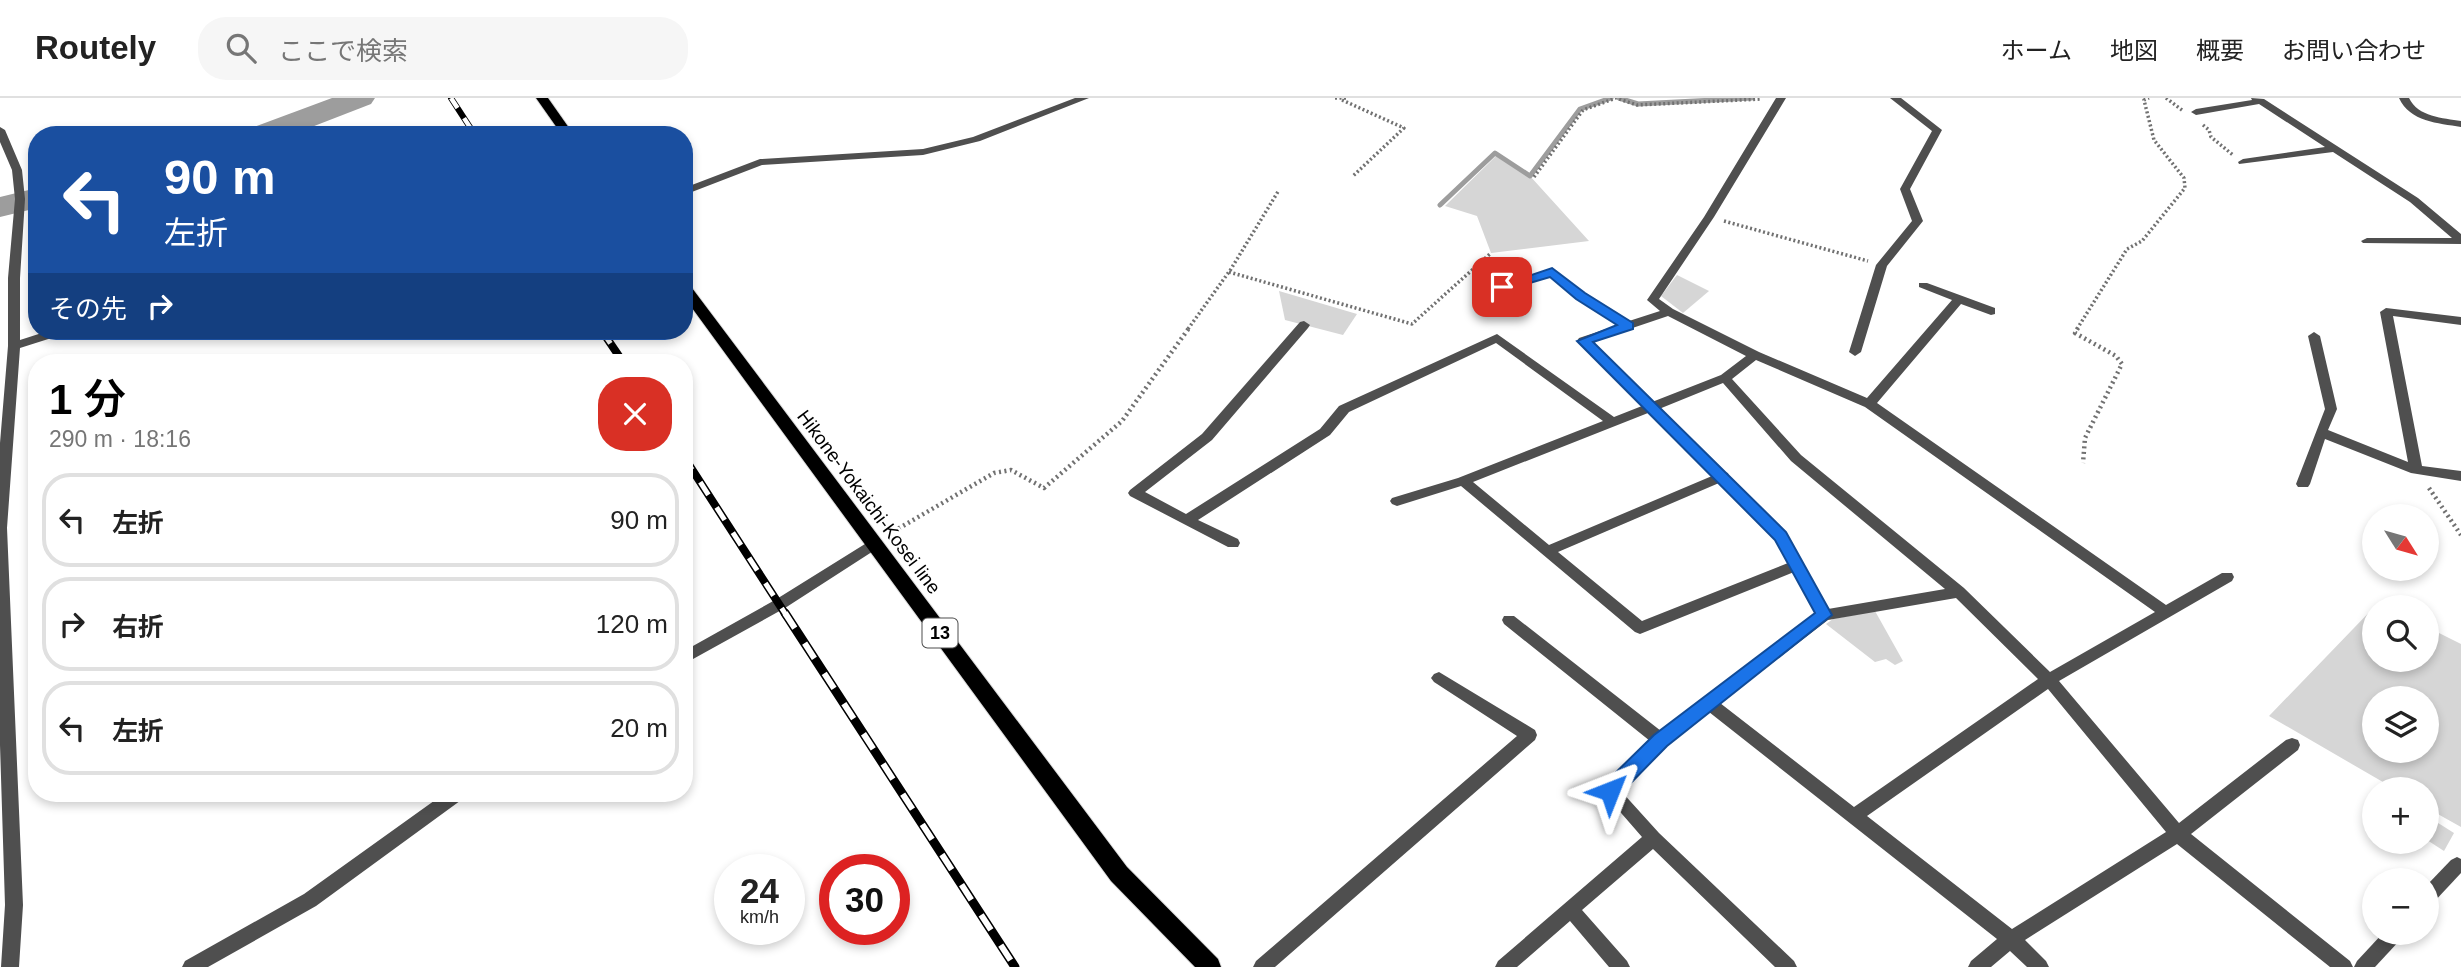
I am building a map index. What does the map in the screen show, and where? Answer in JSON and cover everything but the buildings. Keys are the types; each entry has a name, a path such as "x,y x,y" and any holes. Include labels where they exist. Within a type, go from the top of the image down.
{"main road":[{"path":"542,98 562,126"},
{"name":"Hikone-Yokaichi-Kosei line","path":"693,299 1119,874 1209,967"}],"street":[{"path":"693,188 760,162 923,152 976,139 1084,98"},
{"path":"1781,98 1709,217 1653,300 1669,313 1755,355 1869,404 2167,613"},
{"path":"1855,352 1882,265 1917,221 1905,189 1937,130 1895,98"},
{"path":"2404,98 2406,105 2413,111 2461,124"},
{"path":"2194,116 2258,100 2414,200 2461,240"},
{"path":"0,130 17,170 20,202 14,278 14,346 0,528 14,905 10,967"},
{"path":"2243,162 2335,149"},
{"path":"2367,241 2461,240"},
{"path":"1502,287 1552,272 1580,296 1628,326"},
{"path":"1923,285 1991,311"},
{"path":"1869,404 1959,299"},
{"path":"2416,470 2386,312 2461,321"},
{"path":"1669,313 1583,341 1781,536 1824,615"},
{"path":"1233,543 1135,492 1207,437 1304,325"},
{"path":"2303,484 2331,409 2314,336"},
{"path":"1187,520 1325,432 1343,409 1497,338 1613,422"},
{"path":"14,346 32,340"},
{"path":"1397,501 1463,481 1726,378 1755,355"},
{"path":"1726,378 1796,458 1959,592 2049,680 2178,834 2344,967"},
{"path":"2321,432 2416,470 2461,476"},
{"path":"1548,551 1723,476"},
{"path":"1463,481 1640,628 1795,566"},
{"path":"693,653 780,604 873,544"},
{"path":"1854,816 2049,680 2227,577"},
{"path":"1787,967 1653,838 1610,791 1661,740 1824,615 1959,592"},
{"path":"1509,620 1661,740"},
{"path":"1262,967 1529,735 1439,677"},
{"path":"1709,703 2011,939 2040,967"},
{"path":"1977,967 2011,939 2178,834 2292,745"},
{"path":"191,967 310,900 446,802"},
{"path":"1504,967 1653,838"},
{"path":"2439,884 2457,865"},
{"path":"1570,909 1621,967"},
{"path":"2364,967 2384,945"}],"path":[{"path":"1335,98 1404,128 1353,176"},
{"path":"1342,100 1348,98"},
{"path":"1534,177 1583,110 1616,98 1637,105 1763,99"},
{"path":"2083,463 2085,438 2122,364 2116,356 2075,333 2127,248 2142,241 2185,188 2184,178 2154,140 2144,100 2149,98"},
{"path":"2166,98 2194,116 2209,130 2211,137 2243,162"},
{"path":"873,544 994,472 1011,470 1044,488 1122,421 1229,272 1279,190"},
{"path":"1709,217 1882,265"},
{"path":"1229,272 1412,324 1491,253"},
{"path":"2416,470 2461,535"}],"shaded area":[{"path":"1497,155 1530,176 1589,241 1491,253 1477,216 1445,206"},
{"path":"1677,275 1709,291 1683,313 1661,296"},
{"path":"1279,291 1357,314 1343,335 1285,320"},
{"path":"1875,611 1903,661 1895,665 1886,659 1875,662 1826,624 1833,619"},
{"path":"2362,620 2362,672 2439,672 2439,633 2461,644 2461,827 2439,815 2439,777 2374,777 2269,716"},
{"path":"2439,824 2454,833 2444,851 2439,848"}],"waterway":[{"path":"286,126 360,98"},
{"path":"1440,205 1495,153 1530,176 1580,109 1611,98"},
{"path":"1619,98 1638,104 1752,98"},
{"path":"0,207 28,200"}],"railway":[{"path":"451,98 469,126"},
{"path":"608,340 618,354"},
{"path":"693,471 786,615"},
{"path":"785,613 1015,967"}],"route":[{"path":"1502,287 1552,272 1580,296 1628,326 1583,341 1781,536 1824,615 1661,740 1610,791"}]}
